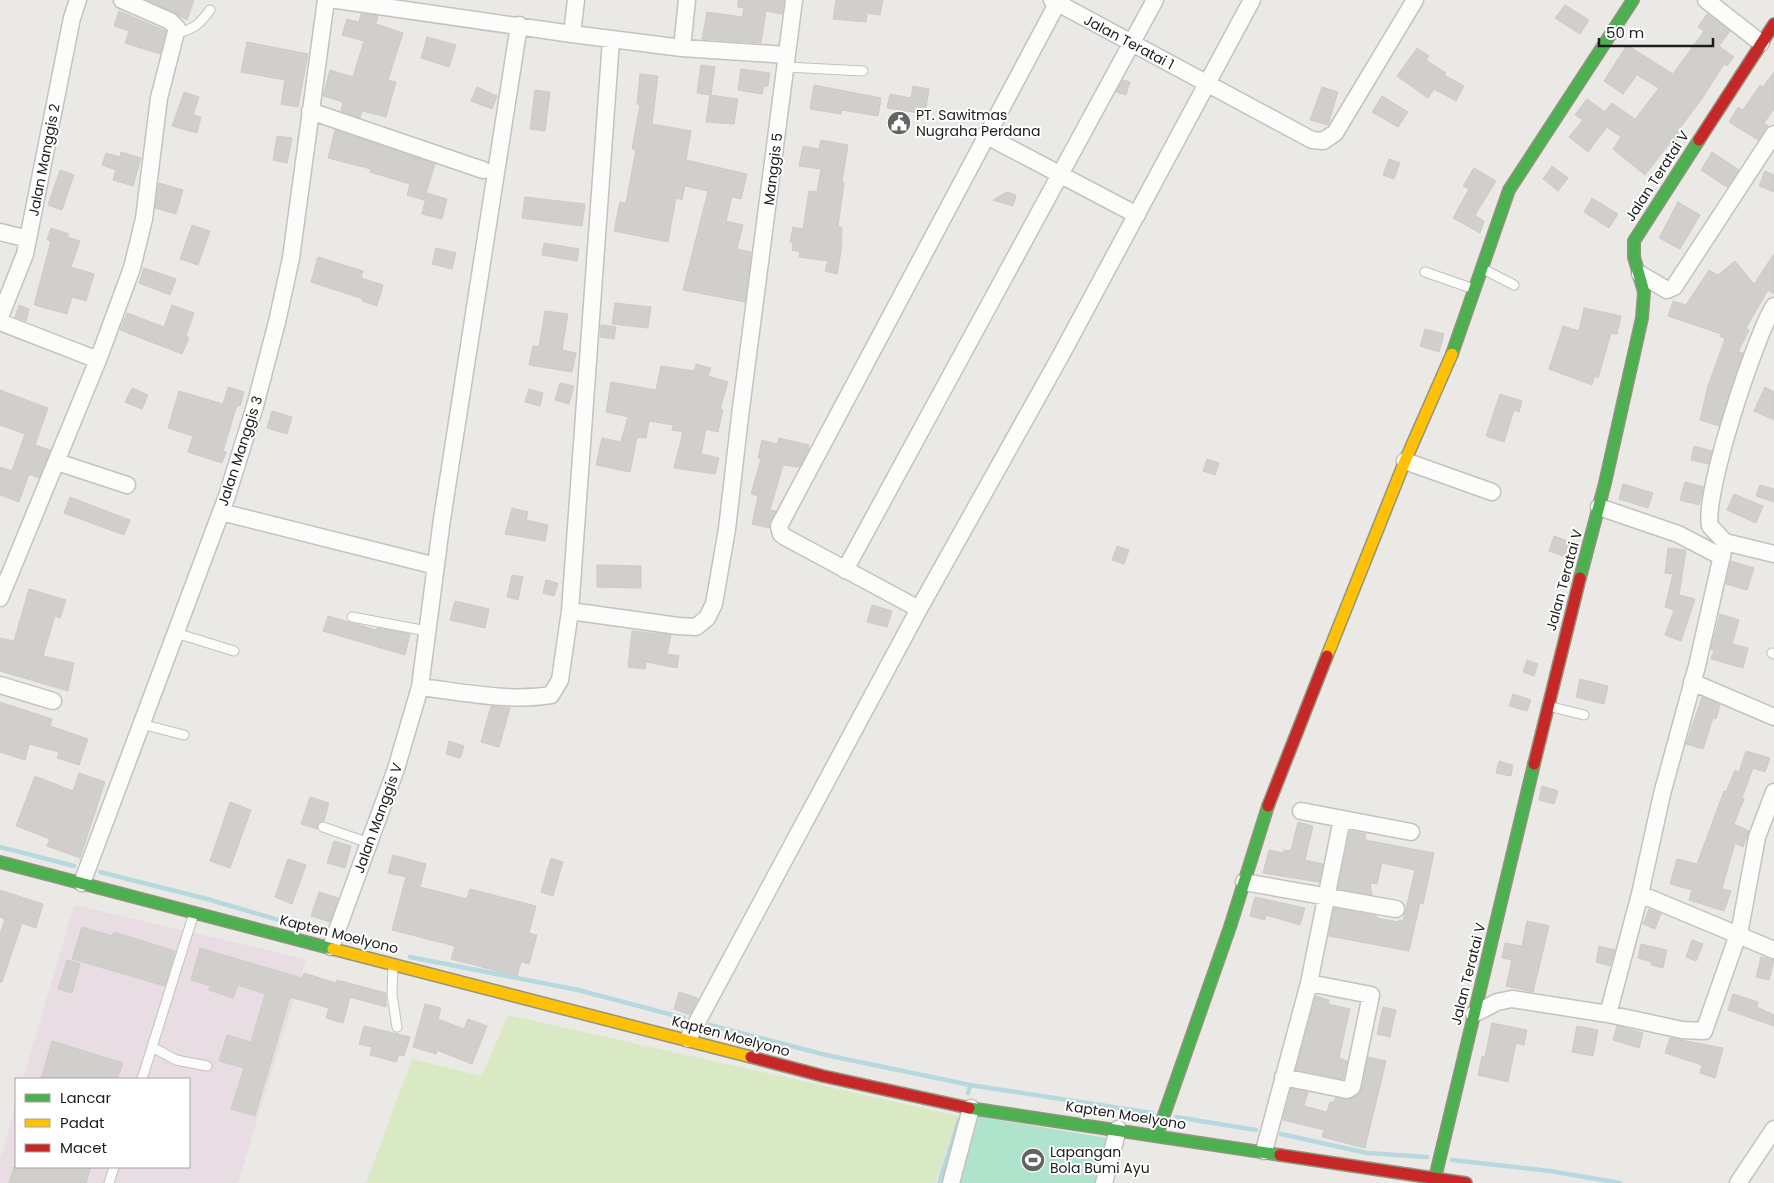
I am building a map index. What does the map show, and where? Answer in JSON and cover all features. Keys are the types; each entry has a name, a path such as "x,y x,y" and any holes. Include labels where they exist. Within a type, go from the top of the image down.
{"street":[{"name":"Jalan Manggis 2","path":"0,317 19,270 28,239 72,18 78,0"},
{"path":"0,598 98,360 138,249 159,98 176,33 174,23 122,0"},
{"name":"Jalan Manggis 3","path":"82,883 221,512 252,415 284,296 291,258 326,0"},
{"path":"337,0 519,25 611,40 786,61"},
{"path":"572,34 576,0"},
{"path":"682,48 686,0"},
{"name":"Manggis 5","path":"570,611 696,627 707,618 717,590 727,529 794,0"},
{"path":"845,570 1155,0"},
{"path":"688,1039 919,609 1137,215 1252,0"},
{"name":"Jalan Teratai 1","path":"1056,1 1132,44 1312,140 1323,142 1335,134 1415,0"},
{"path":"1157,1135 1244,882 1266,810 1405,460 1451,356 1515,179 1634,0"},
{"path":"1706,0 1761,43"},
{"path":"919,609 781,534 779,526 1056,1"},
{"name":"Jalan Teratai V","path":"1440,1180 1474,1014 1598,507 1642,318 1644,292 1634,257 1634,241 1774,24"},
{"name":"Jalan Manggis V","path":"331,947 396,769 420,687 436,566 519,25"},
{"path":"420,687 534,698 550,695 560,680 570,611 611,40"},
{"path":"310,111 482,170"},
{"path":"1640,274 1667,290 1674,288 1774,134"},
{"path":"985,136 1137,215"},
{"path":"0,232 28,239"},
{"path":"1608,1014 1640,894 1662,794 1692,682 1723,549 1710,526 1709,511 1746,372 1765,323 1774,306"},
{"path":"0,322 98,360"},
{"path":"1405,460 1492,492"},
{"path":"57,462 128,485"},
{"path":"1598,507 1723,549 1774,554"},
{"path":"221,512 436,566"},
{"path":"1692,682 1774,717"},
{"path":"0,686 53,701"},
{"path":"1474,1014 1497,1002 1512,999 1608,1014 1682,1030 1704,1031 1738,935 1746,905 1757,837 1774,792"},
{"path":"1301,811 1411,832"},
{"path":"1264,1151 1309,983 1342,819"},
{"name":"Kapten Moelyono","path":"0,862 688,1039 823,1076 971,1108 1466,1183"},
{"path":"1244,882 1396,910"},
{"path":"1640,894 1774,950"},
{"path":"1283,1077 1346,1090 1352,1087 1371,995 1309,983"},
{"path":"951,1183 971,1108"},
{"path":"1738,1183 1774,1129"},
{"path":"1104,1183 1118,1130"}],"lane":[{"path":"176,33 190,30 201,23 210,10"},
{"path":"786,61 863,72"},
{"path":"1482,268 1514,285"},
{"path":"1425,272 1474,289"},
{"path":"352,617 427,632"},
{"path":"176,633 234,651"},
{"path":"1548,706 1584,715"},
{"path":"141,724 184,735"},
{"path":"323,827 369,842"},
{"path":"142,1078 194,913"},
{"path":"393,963 392,995 397,1027"},
{"path":"152,1046 176,1060 206,1066"},
{"path":"109,1183 114,1168"}],"shaded area":[{"path":"74,905 306,959 238,1183 0,1183 0,1161 15,1108 15,1168 190,1168 190,1078 23,1078"}],"green space":[{"path":"508,1015 958,1116 935,1183 366,1183 412,1059 482,1076"},
{"name":"Lapangan Bola Bumi Ayu","path":"976,1116 1107,1138 1095,1183 959,1183"}],"building":[{"path":"147,0 194,0 187,20"},
{"path":"738,0 784,0 782,14 766,11 761,43 702,39 707,12 742,17 744,8 738,7"},
{"path":"836,0 883,0 880,15 867,13 866,22 833,19"},
{"path":"1565,5 1589,20 1580,34 1555,18"},
{"path":"119,11 166,31 160,54 125,43 129,31 114,26"},
{"path":"361,14 378,16 376,24 403,33 388,80 396,82 386,117 362,111 360,118 341,111 343,102 323,96 330,70 353,77 364,41 342,35 347,19 359,22"},
{"path":"1707,14 1730,31 1719,46 1734,57 1727,66 1724,64 1680,128 1684,130 1674,145 1670,143 1645,175 1613,149 1621,137 1607,127 1588,152 1569,137 1583,120 1575,115 1587,99 1605,112 1612,103 1635,119 1659,88 1637,75 1623,94 1604,81 1627,45 1673,74 1704,31 1698,27"},
{"path":"427,37 456,45 449,67 421,58"},
{"path":"247,42 308,54 298,107 281,104 285,80 241,72"},
{"path":"1417,48 1429,56 1426,60 1446,73 1444,75 1464,86 1456,101 1434,89 1428,98 1397,76"},
{"path":"701,65 715,67 711,95 697,93"},
{"path":"741,69 770,73 768,86 764,86 762,94 738,90"},
{"path":"1774,72 1774,109 1764,123 1768,126 1758,140 1729,122 1738,107 1743,110 1760,85 1763,87"},
{"path":"640,74 658,76 652,124 691,131 686,160 747,174 741,199 732,197 726,221 743,225 737,249 751,252 745,302 683,290 708,191 685,186 682,200 676,198 668,242 614,231 620,202 626,203 636,149 632,149 640,105 637,104"},
{"path":"1123,80 1130,82 1126,95 1116,92"},
{"path":"814,85 881,98 878,116 842,110 841,114 810,109"},
{"path":"913,86 929,89 925,114 887,108 890,94 911,98"},
{"path":"477,87 497,96 492,109 471,101"},
{"path":"1322,87 1338,92 1328,125 1310,120"},
{"path":"535,90 550,92 545,131 530,129"},
{"path":"184,92 199,97 193,115 201,117 197,133 172,126"},
{"path":"710,95 738,99 734,124 706,122"},
{"path":"1382,96 1408,112 1398,127 1372,112"},
{"path":"335,130 435,164 424,200 407,195 410,184 370,172 371,169 328,158"},
{"path":"277,136 292,138 287,163 273,160"},
{"path":"821,140 848,145 838,227 842,227 842,246 837,274 825,271 828,261 799,257 800,252 792,250 793,242 790,242 793,227 803,229 809,191 817,192 821,169 799,166 803,146 819,149"},
{"path":"121,152 141,158 133,186 113,180 116,170 102,165 106,153 120,157"},
{"path":"1712,152 1739,170 1727,187 1701,170"},
{"path":"1389,159 1400,163 1394,179 1383,175"},
{"path":"1552,166 1568,178 1558,191 1543,179"},
{"path":"1474,168 1496,181 1475,215 1484,221 1480,233 1453,218 1469,189 1463,186"},
{"path":"60,170 74,175 62,210 48,205"},
{"path":"1765,171 1774,175 1774,192 1759,186"},
{"path":"159,183 183,190 176,214 155,208"},
{"path":"1007,192 1016,195 1013,206 993,200"},
{"path":"427,193 447,199 442,219 422,214"},
{"path":"525,197 585,204 582,226 522,218"},
{"path":"1592,198 1618,214 1609,228 1584,212"},
{"path":"1678,202 1700,215 1680,249 1659,238"},
{"path":"192,225 210,231 198,265 180,259"},
{"path":"51,228 69,234 67,237 80,241 71,267 94,274 86,301 72,297 67,314 34,305 51,241 47,240"},
{"path":"544,243 579,249 577,261 542,255"},
{"path":"436,248 456,253 452,269 432,264"},
{"path":"1774,254 1774,294 1768,290 1746,328 1749,330 1738,352 1743,353 1719,426 1700,420 1708,386 1725,339 1720,336 1721,334 1668,316 1673,301 1686,305 1709,270 1718,275 1735,261 1754,284"},
{"path":"318,257 363,271 361,278 383,285 377,306 362,301 363,299 311,282"},
{"path":"144,268 176,279 170,295 139,283"},
{"path":"615,303 651,307 648,328 612,324"},
{"path":"19,305 29,309 26,321 15,317"},
{"path":"172,305 194,313 186,336 189,338 182,354 120,330 127,313 164,327"},
{"path":"1584,308 1621,316 1617,334 1611,333 1598,378 1594,376 1592,385 1549,369 1563,326 1579,331"},
{"path":"545,311 568,314 562,350 576,353 572,372 529,365 533,346 539,347"},
{"path":"601,325 616,327 614,339 600,337"},
{"path":"1425,329 1444,334 1439,352 1420,346"},
{"path":"696,364 711,368 708,376 728,382 720,409 723,410 718,432 706,429 701,454 719,458 715,474 674,468 683,432 672,430 673,425 649,421 646,438 637,437 630,472 596,465 602,438 621,442 628,417 606,412 611,382 656,390 661,366 694,371"},
{"path":"560,383 574,386 569,404 555,400"},
{"path":"228,387 244,392 240,406 237,405 223,451 226,452 222,463 188,452 193,436 168,428 179,391 223,404"},
{"path":"1765,387 1774,392 1774,420 1754,411"},
{"path":"132,388 148,395 142,409 125,402"},
{"path":"529,389 543,393 540,406 525,402"},
{"path":"0,390 48,408 35,445 50,450 39,478 29,474 19,502 0,495 0,467 12,471 25,434 0,425"},
{"path":"1500,394 1522,401 1519,412 1514,410 1504,442 1486,436"},
{"path":"272,411 292,417 287,434 267,428"},
{"path":"779,438 809,445 808,451 799,467 783,465 770,510 776,511 769,528 752,524 758,496 751,494 761,459 758,458 762,440 777,444"},
{"path":"1694,446 1712,451 1708,464 1691,460"},
{"path":"1207,459 1219,463 1215,475 1203,471"},
{"path":"1685,482 1704,487 1699,505 1680,500"},
{"path":"1623,484 1653,493 1648,508 1619,499"},
{"path":"1760,485 1774,489 1774,502 1756,496"},
{"path":"1734,494 1763,506 1756,523 1727,510"},
{"path":"70,497 130,520 124,535 64,513"},
{"path":"512,508 528,512 526,520 548,525 545,541 505,534"},
{"path":"1554,536 1571,542 1566,557 1549,551"},
{"path":"1117,546 1129,550 1124,564 1112,560"},
{"path":"1668,548 1686,550 1679,595 1695,599 1681,641 1665,635 1674,610 1665,607 1673,574 1665,573"},
{"path":"1731,561 1754,568 1747,590 1726,584"},
{"path":"597,565 641,566 641,588 597,587"},
{"path":"512,575 523,577 518,600 507,597"},
{"path":"546,580 558,583 554,596 543,593"},
{"path":"29,589 66,600 60,618 55,616 43,656 74,663 68,691 0,671 0,638 14,641"},
{"path":"455,601 489,609 485,628 450,620"},
{"path":"872,605 892,611 887,627 867,622"},
{"path":"1720,614 1739,620 1732,644 1748,648 1743,668 1711,659 1714,650 1711,649"},
{"path":"328,616 376,630 377,628 410,634 405,655 323,631"},
{"path":"632,631 671,635 667,654 679,656 677,668 646,662 645,669 628,667"},
{"path":"1527,660 1538,664 1534,676 1523,672"},
{"path":"1580,679 1608,686 1604,704 1576,697"},
{"path":"1513,694 1531,700 1527,711 1509,706"},
{"path":"1702,697 1720,705 1716,719 1713,718 1703,749 1686,744"},
{"path":"0,702 52,719 50,726 88,739 79,765 57,758 59,752 29,744 25,760 0,752"},
{"path":"491,706 510,708 499,747 481,742"},
{"path":"449,741 464,746 460,758 446,754"},
{"path":"1746,751 1770,758 1765,772 1753,768 1734,824 1749,831 1743,847 1735,843 1722,889 1731,891 1724,911 1689,900 1692,890 1670,884 1677,859 1697,864 1724,791 1726,792 1735,770 1739,772"},
{"path":"1499,761 1513,765 1511,776 1496,773"},
{"path":"79,773 105,782 80,858 47,846 50,839 16,826 35,776 73,791"},
{"path":"1542,786 1558,791 1554,804 1539,800"},
{"path":"310,797 329,803 324,821 319,823 317,829 301,824"},
{"path":"230,802 251,810 230,868 210,861"},
{"path":"1298,822 1313,826 1305,860 1323,864 1319,882 1263,873 1269,850 1283,853 1284,850 1291,851"},
{"path":"1350,831 1366,834 1365,840 1434,853 1423,904 1420,903 1409,951 1329,936 1334,908 1398,922 1399,920 1403,921 1415,870 1382,863 1377,884 1370,883 1372,895 1338,889"},
{"path":"334,841 351,846 345,868 327,863"},
{"path":"393,855 426,864 420,887 467,899 470,889 536,906 529,933 537,935 529,964 521,962 517,976 451,959 455,946 392,930 406,877 388,873"},
{"path":"551,858 563,862 553,896 541,892"},
{"path":"288,859 306,865 292,904 275,897"},
{"path":"0,890 43,904 36,928 22,923 2,982 0,982 0,934 5,919 0,917"},
{"path":"319,892 338,898 330,922 311,916"},
{"path":"1255,897 1305,908 1300,925 1266,915 1265,920 1250,916"},
{"path":"1649,909 1661,914 1655,929 1643,924"},
{"path":"1527,921 1549,926 1533,992 1506,986 1512,960 1502,958 1505,943 1522,946"},
{"path":"82,927 112,936 114,932 175,951 165,986 72,959"},
{"path":"1692,940 1703,944 1696,961 1686,957"},
{"path":"1641,944 1667,950 1663,968 1651,965 1652,962 1638,958"},
{"path":"1599,946 1615,950 1610,966 1596,962"},
{"path":"200,948 302,978 304,973 336,983 337,980 386,993 386,1007 350,997 343,1023 326,1018 329,1008 290,997 255,1116 231,1109 244,1068 219,1061 227,1035 251,1042 265,994 238,985 233,998 209,990 210,986 191,980"},
{"path":"1761,957 1774,960 1769,980 1756,977"},
{"path":"67,960 80,964 72,993 58,989"},
{"path":"679,992 698,998 690,1015 674,1009"},
{"path":"1733,994 1758,1002 1757,1007 1774,1015 1774,1026 1728,1010"},
{"path":"1316,996 1329,1000 1328,1004 1350,1009 1339,1058 1347,1061 1343,1079 1296,1069"},
{"path":"425,1004 441,1008 438,1019 464,1029 468,1019 487,1026 472,1064 437,1050 436,1054 413,1047"},
{"path":"1383,1007 1396,1010 1390,1037 1377,1034"},
{"path":"1492,1023 1527,1030 1524,1045 1516,1043 1508,1082 1478,1075 1482,1056 1485,1057"},
{"path":"364,1026 410,1037 404,1056 399,1055 396,1062 370,1055 372,1047 359,1044"},
{"path":"1577,1026 1598,1030 1593,1056 1572,1052"},
{"path":"1617,1026 1643,1033 1639,1048 1613,1040"},
{"path":"1670,1038 1723,1048 1715,1078 1700,1073 1702,1065 1665,1053"},
{"path":"52,1041 123,1063 117,1078 41,1078"},
{"path":"1368,1057 1386,1061 1365,1148 1322,1137 1324,1130 1283,1120 1291,1089 1308,1092 1304,1106 1327,1112 1330,1102 1334,1102 1335,1098 1346,1100 1357,1096 1362,1089"},
{"path":"14,1167 91,1168 86,1183 9,1183"}],"waterway":[{"path":"0,847 74,866"},
{"path":"100,872 207,899 323,933"},
{"path":"346,940 376,948"},
{"path":"410,957 578,990 684,1018"},
{"path":"710,1025 826,1055 970,1085 1152,1113"},
{"path":"968,1093 970,1085"},
{"path":"1176,1117 1256,1130"},
{"path":"939,1183 959,1120"},
{"path":"1281,1134 1367,1153 1427,1157"},
{"path":"1452,1160 1550,1171 1620,1183"}],"traffic: fast":[{"path":"1452,354 1509,190 1633,0"},
{"path":"1580,578 1605,483 1642,318 1644,292 1634,257 1634,241 1699,140"},
{"path":"1435,1178 1534,764"},
{"path":"1157,1135 1230,927 1268,806"},
{"path":"0,862 333,949"},
{"path":"969,1108 1280,1155"}],"traffic: slow":[{"path":"1327,656 1405,461 1452,354"},
{"path":"333,949 751,1057"}],"traffic: jam":[{"path":"1699,140 1774,24"},
{"path":"1534,764 1580,578"},
{"path":"1268,806 1327,656"},
{"path":"751,1057 823,1076 969,1108"},
{"path":"1280,1155 1466,1183"}],"place":[{"name":"PT. Sawitmas Nugraha Perdana","path":"899,123"},
{"name":"Lapangan Bola Bumi Ayu","path":"1033,1160"}]}
